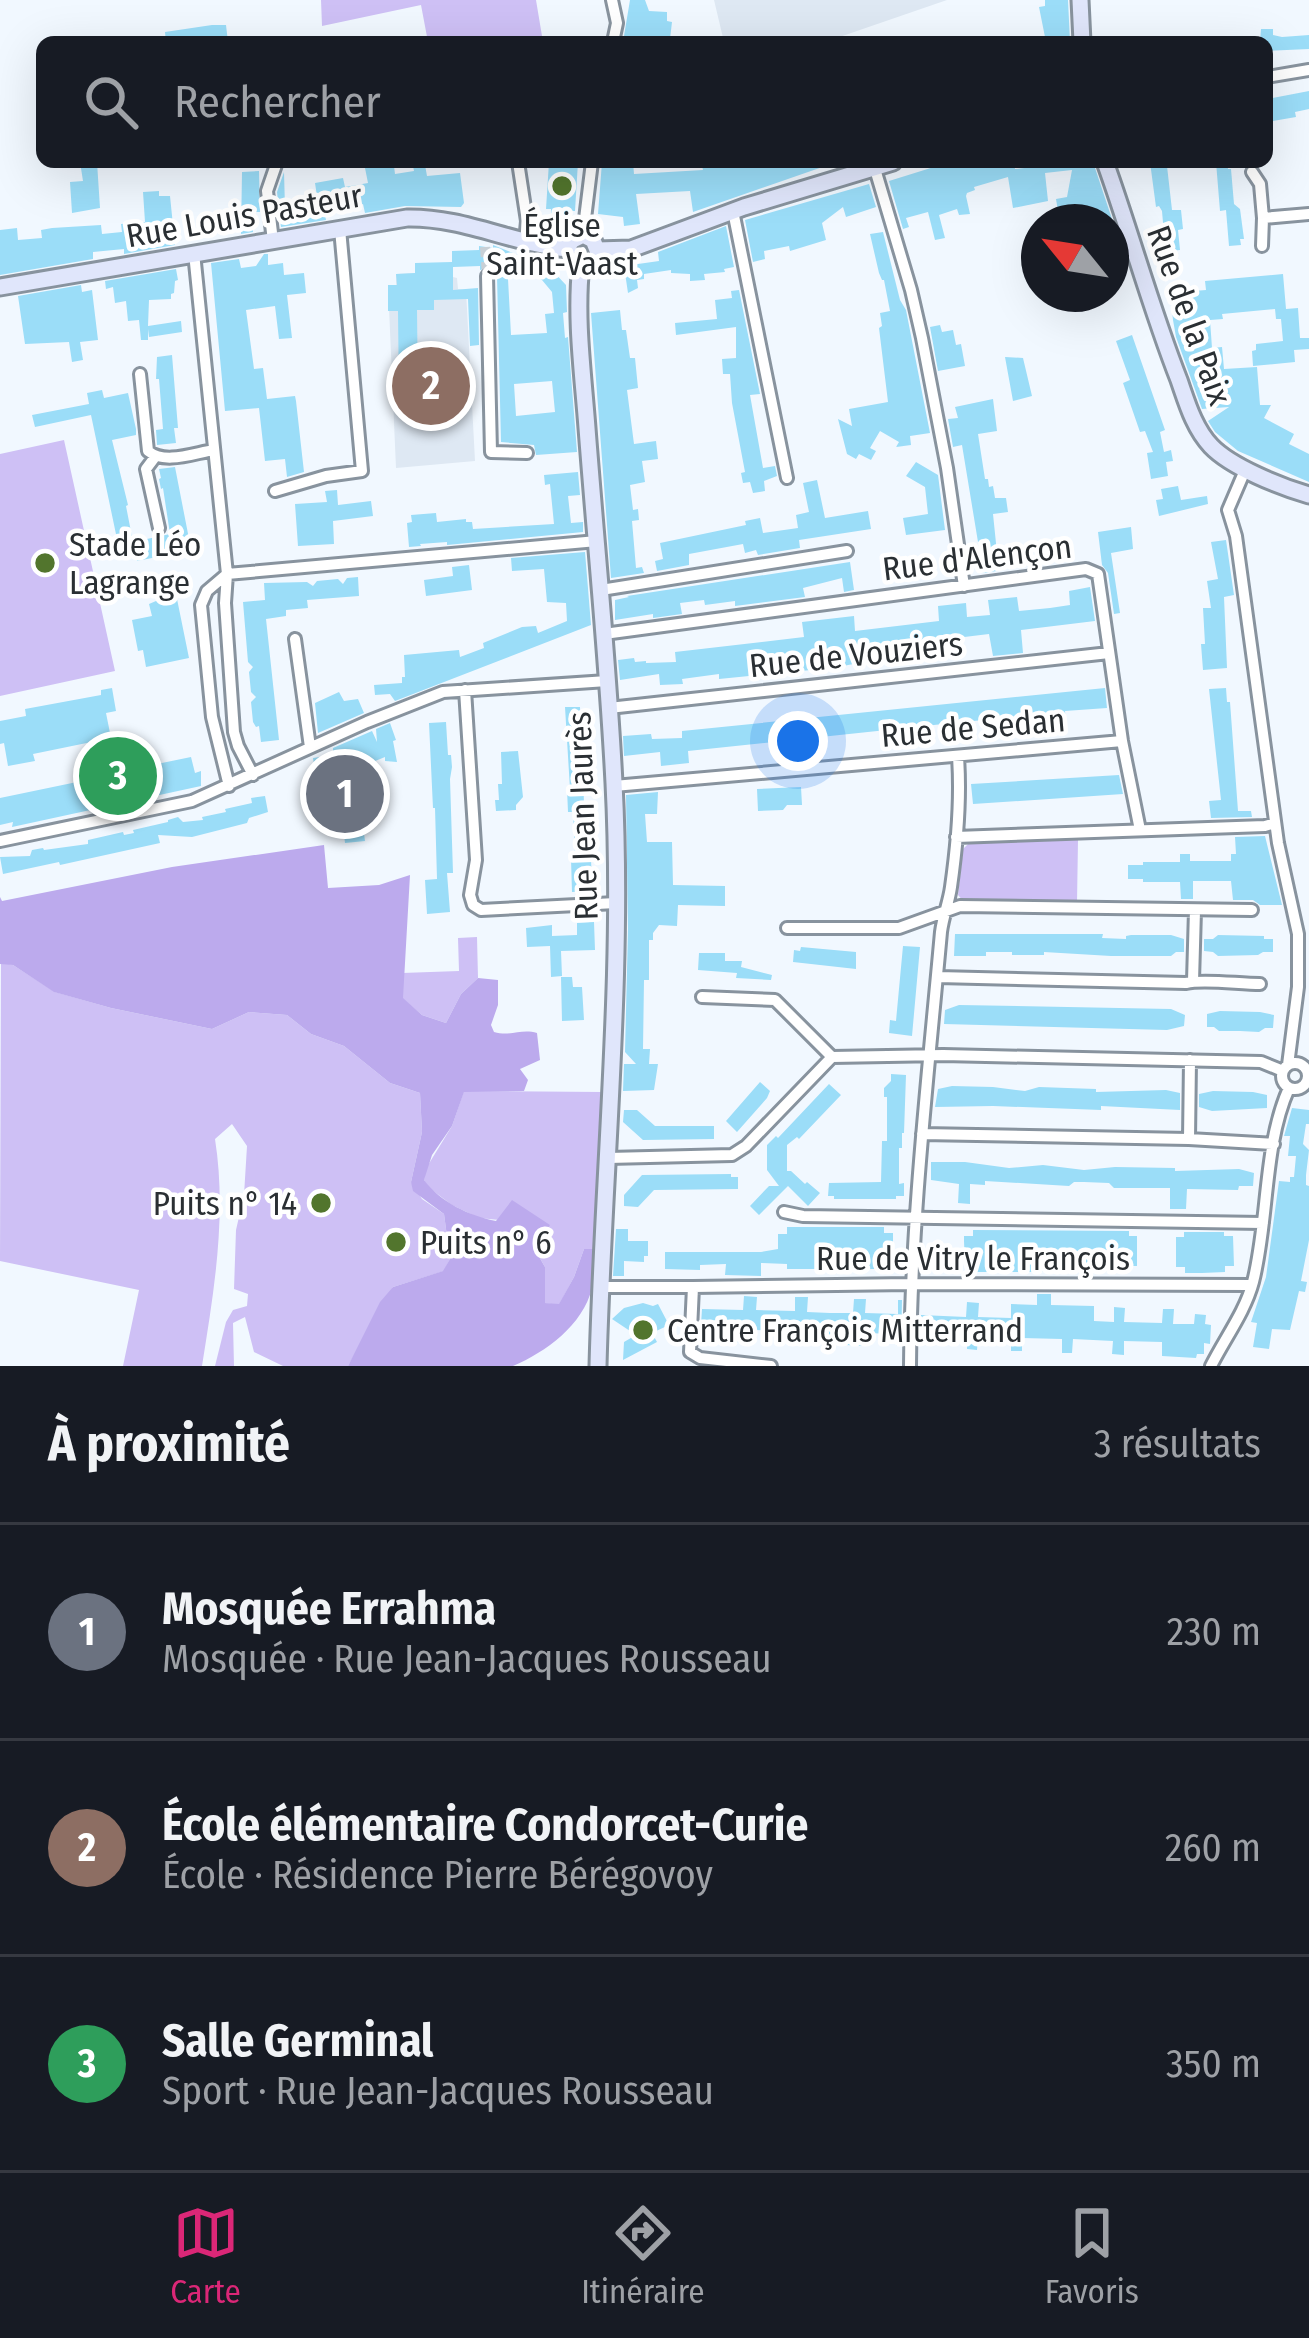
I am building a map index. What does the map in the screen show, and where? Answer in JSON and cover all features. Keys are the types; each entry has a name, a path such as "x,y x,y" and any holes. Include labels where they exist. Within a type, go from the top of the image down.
{"street":[{"path":"612,0 615,36"},
{"path":"1080,0 1082,36"},
{"path":"1273,75 1309,70"},
{"path":"273,241 267,190 275,168"},
{"path":"519,168 527,221 525,242"},
{"path":"583,236 591,168"},
{"name":"Rue de la Paix","path":"1107,168 1196,424 1212,448 1309,495"},
{"path":"597,250 631,249 733,211 875,169 922,338 964,586"},
{"path":"1252,172 1260,184 1262,246"},
{"path":"733,211 787,478"},
{"path":"1263,218 1309,214"},
{"name":"Rue Louis Pasteur","path":"0,287 407,218 458,222 487,239 568,249"},
{"path":"274,491 326,476 362,472 340,229"},
{"path":"583,236 593,240 597,250 590,262 580,264 568,249 583,236"},
{"path":"194,253 226,574 234,732 253,775"},
{"name":"Rue Jean Jaurès","path":"580,264 582,355 614,786 616,902 598,1366"},
{"path":"487,276 491,452 527,453"},
{"path":"140,374 148,451 165,458 214,450"},
{"path":"155,457 146,469 159,528"},
{"path":"1246,468 1228,515 1236,536 1275,823 1298,934 1293,1030 1282,1077 1289,1088"},
{"path":"229,786 212,718 202,604 207,591 226,574 597,541"},
{"path":"601,590 848,551"},
{"name":"Rue d'Alençon","path":"604,634 1093,570 1098,574 1140,830"},
{"path":"296,639 310,747"},
{"name":"Rue de Vouziers","path":"609,708 1109,653"},
{"path":"0,841 192,801 442,692 607,681"},
{"path":"465,690 476,860 470,895 473,905 481,910 616,902"},
{"name":"Rue de Sedan","path":"614,786 1122,741"},
{"path":"910,1366 910,1284 942,923 956,837 958,757"},
{"path":"956,837 1275,823"},
{"path":"787,928 898,928 960,906 1252,910"},
{"path":"1193,981 1195,910"},
{"path":"938,977 1260,984"},
{"path":"701,997 775,1000 832,1057"},
{"path":"1289,1088 1300,1089 1308,1082 1293,1030"},
{"path":"608,1158 732,1155 832,1057 1190,1060 1303,1066"},
{"path":"1189,1139 1190,1060"},
{"path":"1211,1366 1252,1285 1278,1110 1289,1088"},
{"path":"922,1134 1274,1144"},
{"path":"784,1212 1264,1223"},
{"name":"Rue de Vitry le François","path":"602,1287 1252,1285"},
{"path":"693,1287 690,1352 700,1358 768,1366"}],"shaded area":[{"path":"321,0 536,0 542,36 427,36 421,5 322,26"},
{"path":"714,0 947,0 842,36 723,36"},
{"path":"415,263 452,263 458,289 466,290 475,461 396,468 388,285 396,285 396,274 415,273"},
{"name":"Stade Léo Lagrange","path":"64,440 115,671 0,696 0,454"},
{"path":"1078,840 1077,903 965,903 958,895 963,849 970,842"},
{"path":"324,845 328,888 379,885 410,875 403,998 422,1015 446,1023 461,994 478,978 498,980 494,1032 537,1033 540,1060 520,1069 528,1080 524,1091 464,1092 424,1180 447,1201 476,1216 496,1221 512,1200 550,1225 534,1248 545,1267 545,1303 559,1304 584,1249 594,1249 592,1288 580,1314 550,1345 513,1366 348,1366 380,1302 393,1287 443,1271 450,1259 444,1214 413,1191 411,1182 422,1132 420,1093 390,1083 344,1046 311,1034 287,1015 249,1012 212,1029 54,992 13,965 0,964 0,897 2,901 172,867"},
{"path":"477,937 478,978 461,994 446,1023 422,1015 402,998 402,973 459,971 458,938"},
{"path":"1,962 55,992 212,1029 249,1012 287,1015 311,1034 344,1046 390,1083 420,1093 422,1132 411,1182 422,1199 444,1214 450,1259 444,1271 393,1287 348,1366 283,1366 254,1352 245,1317 233,1323 234,1366 215,1366 226,1322 233,1310 247,1306 248,1294 234,1289 247,1146 232,1124 215,1139 219,1224 202,1366 123,1366 139,1290 0,1261"},
{"path":"464,1091 602,1092 594,1249 584,1249 559,1305 544,1303 545,1267 534,1248 549,1225 479,1218 452,1205 424,1180"}],"building":[{"path":"630,0 645,0 649,11 667,12 667,21 672,22 670,36 624,36"},
{"path":"1045,0 1068,0 1070,36 1045,36 1039,7 1045,6"},
{"path":"226,25 227,36 165,36 165,32"},
{"path":"1261,29 1273,29 1273,35 1282,37 1309,35 1309,49 1273,51 1273,36 1260,36"},
{"path":"1309,91 1309,109 1273,121 1273,98"},
{"path":"81,168 97,168 100,208 72,213 70,182 83,181"},
{"path":"365,168 394,168 395,174 426,168 427,176 460,173 464,203 461,207 405,206 365,213 363,204 325,215 326,220 281,227 277,192 284,172 285,208 318,203 315,183 343,178 345,187 368,183"},
{"name":"Église Saint-Vaast","path":"549,168 578,168 575,211 568,211 566,225 552,224 551,209 546,209"},
{"path":"602,168 634,168 634,174 702,168 820,168 693,212 690,191 636,194 640,224 624,226 623,217 598,214"},
{"path":"931,168 1095,168 1107,204 1057,204 1056,199 1067,197 1072,170 1045,173 1048,201 1013,208 1008,177 967,193 970,214 959,215 957,209 939,215 945,238 935,240 928,212 906,218 909,227 903,229 889,181"},
{"path":"1151,168 1167,168 1172,210 1181,210 1180,250 1168,251 1165,246 1162,211 1156,207"},
{"path":"1216,168 1228,168 1234,204 1240,209 1241,245 1229,246 1226,210 1220,211"},
{"path":"259,171 260,212 253,212 253,232 241,234 242,172"},
{"path":"869,184 876,207 846,217 843,207 822,223 826,240 790,251 789,246 764,251 765,259 753,262 745,220"},
{"path":"159,191 159,196 170,196 175,245 124,254 124,249 93,252 93,259 0,275 0,230 17,228 18,240 42,238 41,230 52,228 101,225 102,234 122,232 121,224 145,222 143,192"},
{"path":"726,226 734,267 704,274 705,280 690,281 690,274 671,270 644,274 644,279 637,280 638,288 628,293 624,266 659,261 658,252"},
{"path":"883,232 906,310 930,433 910,436 911,445 896,447 899,442 880,431 870,448 876,451 871,460 859,454 856,459 847,454 838,419 852,426 849,409 888,402 879,328 880,313 890,311 870,234"},
{"path":"493,248 550,268 566,285 567,312 563,313 577,452 536,455 534,445 501,442 497,276 491,267 453,267 453,290 478,288 479,345 470,346 468,299 434,300 434,310 417,310 418,399 399,399 398,311 388,311 388,285 397,285 396,274 415,273 415,263 452,262 452,251","holes":["524,272 542,280 552,292 554,313 545,314 547,333 511,335 508,279 525,278","552,381 555,412 516,416 514,384"]},
{"path":"268,254 268,265 283,263 284,275 304,273 306,293 287,295 292,338 279,339 275,306 246,310 254,369 263,368 267,399 295,396 304,472 287,477 285,459 265,461 259,408 225,411 211,263 239,259 241,268 256,266"},
{"path":"176,269 178,280 171,299 149,300 148,326 181,321 182,332 149,337 148,329 148,340 141,340 139,320 128,321 126,301 115,303 113,287 106,289 105,281"},
{"path":"1283,274 1286,309 1298,308 1300,338 1309,338 1309,349 1294,350 1295,362 1253,366 1256,344 1283,341 1275,309 1222,314 1223,319 1210,320 1212,348 1222,347 1224,369 1257,367 1260,405 1271,405 1264,418 1294,434 1289,444 1309,454 1309,482 1238,451 1215,432 1208,421 1229,407 1202,409 1173,320 1170,293 1206,290 1205,281"},
{"path":"81,285 82,292 92,290 98,340 80,342 83,360 72,362 69,342 25,344 18,296"},
{"path":"739,290 760,394 750,395 763,468 775,466 777,476 764,481 765,491 753,493 750,482 743,483 730,374 723,374 722,359 736,358 736,327 676,335 675,323 717,319 715,300 732,298 731,291"},
{"path":"620,310 630,358 635,358 638,388 627,390 634,444 656,441 658,459 642,461 645,482 630,485 639,520 632,521 636,568 642,567 644,573 611,578 591,313"},
{"path":"940,325 942,332 953,330 965,366 938,371 930,327"},
{"path":"1132,335 1165,430 1160,432 1164,452 1171,450 1168,476 1151,479 1147,453 1153,452 1145,431 1140,432 1123,383 1130,380 1116,341"},
{"path":"172,355 176,443 157,445 156,430 163,429 157,357"},
{"path":"1005,357 1023,358 1032,396 1013,401"},
{"path":"102,390 104,398 128,393 136,429 136,435 112,440 133,542 170,534 159,469 175,467 190,544 176,547 177,553 137,561 136,555 121,558 91,415 35,427 32,415 89,404 87,393"},
{"path":"993,399 997,431 978,434 985,479 993,486 995,498 1006,498 1008,512 993,514 1004,570 982,573 982,542 978,542 962,445 953,447 948,419 958,418 955,407"},
{"path":"916,462 938,475 945,530 906,535 903,518 928,514 925,487 906,476"},
{"path":"578,472 580,495 568,496 571,523 583,522 583,532 409,547 411,515 436,513 437,522 466,519 473,529 554,524 550,484 545,485 544,475"},
{"path":"817,480 825,518 868,511 871,529 799,540 800,548 758,555 756,550 745,553 743,544 689,554 689,565 657,571 655,561 663,559 660,543 760,518 763,533 798,528 796,515 809,512 803,483"},
{"path":"1178,486 1181,500 1207,496 1208,504 1159,516 1156,500 1163,499 1161,489"},
{"path":"337,490 338,505 371,501 373,516 333,521 334,544 298,546 295,504 327,502 325,491"},
{"path":"1131,527 1133,549 1111,553 1120,613 1114,614 1098,532"},
{"path":"1226,540 1234,595 1224,597 1227,668 1203,670 1203,608 1211,608 1207,581 1218,579 1211,542"},
{"path":"585,552 591,625 395,701 390,694 375,695 374,685 402,683 404,655 459,650 460,657 522,627 536,626 538,633 567,621 566,603 547,602 544,569 512,571 511,558"},
{"path":"850,562 854,590 844,592 842,578 803,588 805,597 735,606 735,601 705,605 704,600 680,603 682,614 615,620 615,600 627,596"},
{"path":"469,565 472,590 426,596 424,580 453,576 452,567"},
{"path":"358,577 359,596 307,600 308,608 286,610 286,616 266,619 279,740 261,742 259,726 253,722 251,702 256,697 251,692 253,667 248,662 243,602 265,600 264,583 307,582 313,586 317,581 338,579 343,584 347,578"},
{"path":"1090,587 1095,621 1021,630 1023,653 993,656 989,634 857,650 859,663 832,668 719,679 719,674 682,679 683,684 660,685 659,674 620,680 618,660 676,662 675,652 804,637 802,622 854,616 855,631 939,621 938,606 966,603 967,617 990,615 988,600 1017,597 1019,611 1050,608 1070,605 1069,591"},
{"path":"170,595 171,600 177,599 189,658 146,667 132,620 152,616 149,604"},
{"path":"112,688 116,711 106,713 111,738 33,754 35,761 8,766 4,743 0,744 0,721 26,716 25,709 101,695 101,690"},
{"path":"1105,688 1107,708 1065,711 1066,726 1037,729 1035,715 1013,717 1014,731 986,734 984,720 688,751 689,763 661,766 660,752 624,756 623,736 682,738 682,731"},
{"path":"1226,688 1238,811 1251,811 1252,817 1211,818 1209,801 1221,800 1209,689"},
{"path":"339,692 344,701 358,699 364,713 318,733 315,703"},
{"path":"565,707 580,707 592,891 572,892 571,859 575,859 573,812 568,812"},
{"path":"446,722 452,767 450,912 427,914 425,880 437,879 429,723"},
{"path":"390,723 397,762 385,761 385,757 363,766 365,841 345,843 338,784 317,786 313,758 333,755 333,748 372,731 377,742 376,729"},
{"path":"518,751 523,797 516,810 496,811 498,784 502,784 501,752"},
{"path":"156,757 157,764 191,757 195,773 201,771 201,786 12,827 13,822 0,825 0,798 101,777 99,768"},
{"path":"1119,775 1123,794 973,804 971,784"},
{"path":"801,787 802,805 758,811 757,789"},
{"path":"658,792 657,814 645,814 647,842 672,842 673,885 725,886 725,906 678,905 677,926 659,925 649,940 643,1049 650,1049 649,1064 658,1064 654,1090 623,1091 624,1064 636,1064 625,1052 626,795"},
{"path":"265,796 268,812 247,823 192,837 158,835 160,843 3,874 0,857 88,844 88,840 134,833 178,817 183,822 203,820"},
{"path":"1265,836 1282,905 1233,900 1231,881 1193,881 1193,899 1181,899 1180,882 1128,879 1128,865 1180,862 1180,854 1190,854 1190,861 1231,861 1231,854 1236,854 1235,837"},
{"path":"594,922 595,950 561,951 562,976 551,977 550,946 527,947 526,928 552,925 552,936 577,935 577,923"},
{"path":"955,934 1103,934 1102,938 1126,939 1171,935 1184,939 1184,952 1171,956 986,952 986,956 954,956"},
{"path":"1264,936 1273,939 1273,952 1218,956 1204,951 1204,939"},
{"path":"903,946 920,947 912,1036 889,1033 890,1020 896,1021"},
{"path":"794,950 856,952 856,969 793,962"},
{"path":"699,953 725,953 725,961 742,961 741,967 772,975 771,980 698,970"},
{"path":"561,977 572,977 573,987 582,987 584,1020 562,1021"},
{"path":"959,1005 1171,1009 1185,1015 1184,1026 1167,1030 944,1024 945,1010"},
{"path":"1207,1014 1274,1015 1273,1028 1259,1032 1207,1027"},
{"path":"891,1074 906,1075 899,1148 899,1184 904,1183 904,1196 834,1199 828,1196 829,1183 881,1182 882,1141 887,1141 884,1088"},
{"path":"760,1082 770,1091 767,1098 737,1132 726,1121"},
{"path":"829,1084 841,1095 799,1139 787,1145 787,1171 820,1193 808,1206 788,1186 759,1215 750,1206 769,1186 779,1186 767,1170 767,1145"},
{"path":"1039,1087 1096,1092 1166,1090 1180,1093 1180,1110 935,1107 938,1089 1025,1091"},
{"path":"1199,1094 1267,1095 1267,1108 1212,1111 1199,1107"},
{"path":"1292,1108 1309,1110 1303,1144 1309,1150 1309,1240 1301,1281 1307,1282 1305,1292 1299,1291 1290,1330 1272,1329 1269,1349 1253,1347 1257,1323 1251,1322 1266,1277 1279,1181 1290,1182 1294,1177 1296,1156 1288,1156 1290,1136 1284,1136"},
{"path":"624,1110 637,1110 655,1126 714,1126 714,1139 643,1140 623,1122"},
{"path":"931,1162 1254,1173 1253,1186 1239,1186 1238,1190 1187,1189 1186,1209 1170,1209 1170,1188 1114,1188 1109,1183 1084,1182 1069,1186 985,1181 985,1185 970,1184 970,1204 958,1203 959,1184 931,1180"},
{"path":"642,1175 738,1177 738,1189 654,1190 638,1207 624,1206 624,1195"},
{"path":"787,1227 884,1227 884,1233 893,1233 893,1262 884,1263 884,1269 787,1269 787,1264 761,1263 761,1276 725,1275 726,1264 700,1265 700,1270 665,1269 665,1252 778,1249 778,1234 787,1234"},
{"path":"616,1229 628,1229 628,1241 648,1241 644,1262 624,1261 624,1276 613,1276"},
{"path":"973,1230 1129,1231 1129,1236 1137,1236 1137,1266 1129,1266 1129,1272 974,1272 974,1266 965,1266 964,1241 964,1236 973,1236"},
{"path":"1184,1232 1233,1236 1234,1266 1225,1266 1225,1272 1202,1273 1185,1273 1185,1267 1176,1267 1176,1237 1184,1237"},
{"path":"1037,1294 1051,1294 1051,1305 1094,1306 1094,1321 1114,1322 1114,1307 1125,1308 1124,1322 1162,1323 1163,1309 1174,1309 1173,1324 1194,1324 1195,1314 1206,1315 1210,1344 1204,1343 1204,1354 1196,1358 1162,1356 1162,1342 1124,1341 1124,1355 1112,1354 1113,1341 1073,1339 1072,1353 1062,1353 1062,1339 1022,1338 1022,1351 1011,1351 1011,1338 978,1336 977,1350 967,1349 967,1336 920,1335 921,1315 966,1317 967,1302 979,1303 978,1317 1011,1318 1011,1304 1037,1305"},
{"path":"744,1296 757,1297 756,1310 795,1311 795,1297 808,1297 807,1312 830,1313 853,1313 854,1299 866,1299 865,1313 898,1314 898,1300 902,1300 901,1346 896,1346 896,1334 865,1333 864,1346 828,1344 829,1332 806,1331 806,1344 793,1343 794,1331 755,1330 754,1343 700,1341 702,1309 743,1310"},
{"name":"Centre François Mitterrand","path":"658,1304 669,1325 652,1333 657,1342 623,1360 624,1342 636,1335 612,1319 624,1308"}],"tunnel":[{"path":"485,247 487,276"}],"place":[{"name":"Église Saint-Vaast","path":"562,186"},
{"name":"École élémentaire Condorcet-Curie","path":"431,386"},
{"name":"Stade Léo Lagrange","path":"45,563"},
{"name":"Salle Germinal","path":"118,776"},
{"name":"Mosquée Errahma","path":"345,794"},
{"name":"Puits n° 14","path":"321,1203"},
{"name":"Puits n° 6","path":"396,1242"},
{"name":"Centre François Mitterrand","path":"643,1330"}]}
